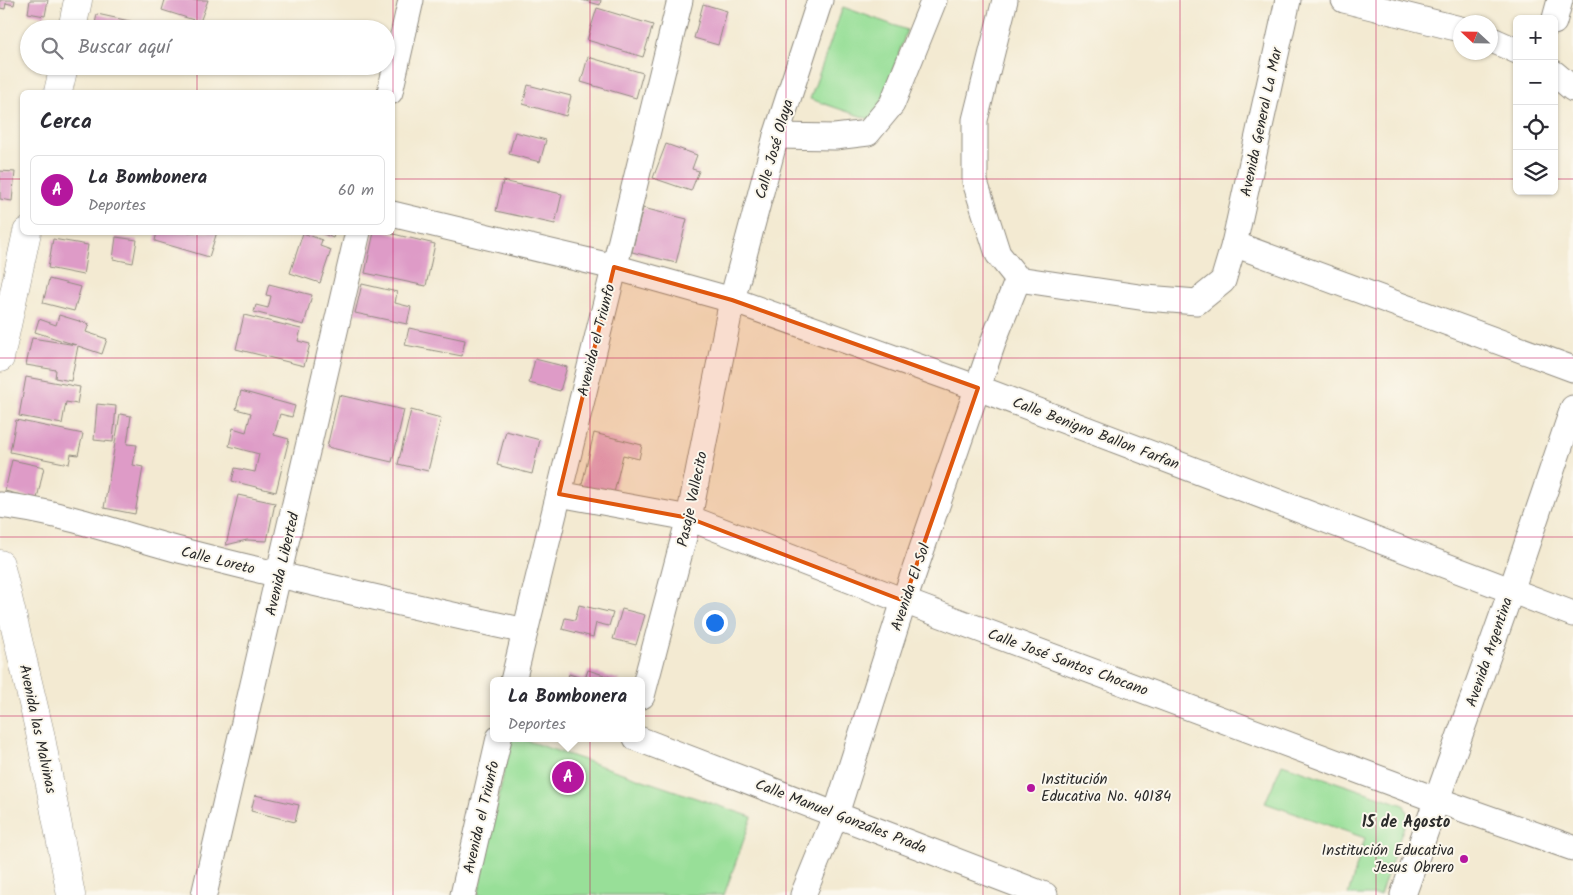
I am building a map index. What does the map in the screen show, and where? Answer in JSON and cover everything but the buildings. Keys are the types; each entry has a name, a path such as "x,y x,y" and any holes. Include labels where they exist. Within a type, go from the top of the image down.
{"street":[{"path":"74,20 78,0"},
{"path":"395,70 411,0"},
{"name":"Avenida el Triunfo","path":"514,677 680,0"},
{"name":"Calle José Olaya","path":"732,300 776,136 820,0"},
{"path":"776,136 835,137 868,133 892,104 934,0"},
{"path":"1005,0 975,120 975,182 998,254 1018,279"},
{"name":"Avenida General La Mar","path":"1018,279 1146,298 1197,302 1223,281 1234,244 1288,0"},
{"path":"1344,0 1453,27"},
{"path":"1556,15 1560,0"},
{"path":"1498,43 1513,49"},
{"path":"58,90 62,75"},
{"path":"390,90 394,75"},
{"path":"1558,76 1573,89"},
{"name":"Calle Benigno Ballon Farfan","path":"395,215 614,267 732,300 978,388 1573,614"},
{"path":"0,358 27,235"},
{"name":"Avenida Liberted","path":"204,895 357,235"},
{"path":"1234,244 1573,369"},
{"name":"Avenida El Sol","path":"804,895 836,814 904,601 995,337 1018,279"},
{"name":"Pasaje Vallecito","path":"645,685 689,518 732,300"},
{"name":"Avenida Argentina","path":"1403,895 1511,591 1573,408"},
{"name":"Calle José Santos Chocano","path":"559,494 689,518 904,601 1437,800 1573,848"},
{"name":"Calle Loreto","path":"0,505 17,507 74,521 279,576 525,631"},
{"name":"Avenida las Malvinas","path":"0,564 40,733 71,895"},
{"name":"Calle Manuel Gonzáles Prada","path":"645,741 1045,895"},
{"name":"Avenida el Triunfo","path":"463,895 498,742"}],"highlighted area":[{"path":"614,267 732,300 978,388 904,601 689,518 559,494"}],"green space":[{"path":"843,7 907,30 875,121 810,99"},
{"path":"510,742 531,742 752,817 724,895 478,895"},
{"path":"1282,764 1404,805 1408,815 1380,895 1348,895 1365,838 1265,803"}],"place":[{"name":"La Bombonera","path":"568,777"},
{"name":"Institución Educativa No. 40184","path":"1031,788"},
{"name":"Institución Educativa Jesus Obrero","path":"1464,859"}],"district":[{"name":"15 de Agosto","path":"1406,821"}]}
